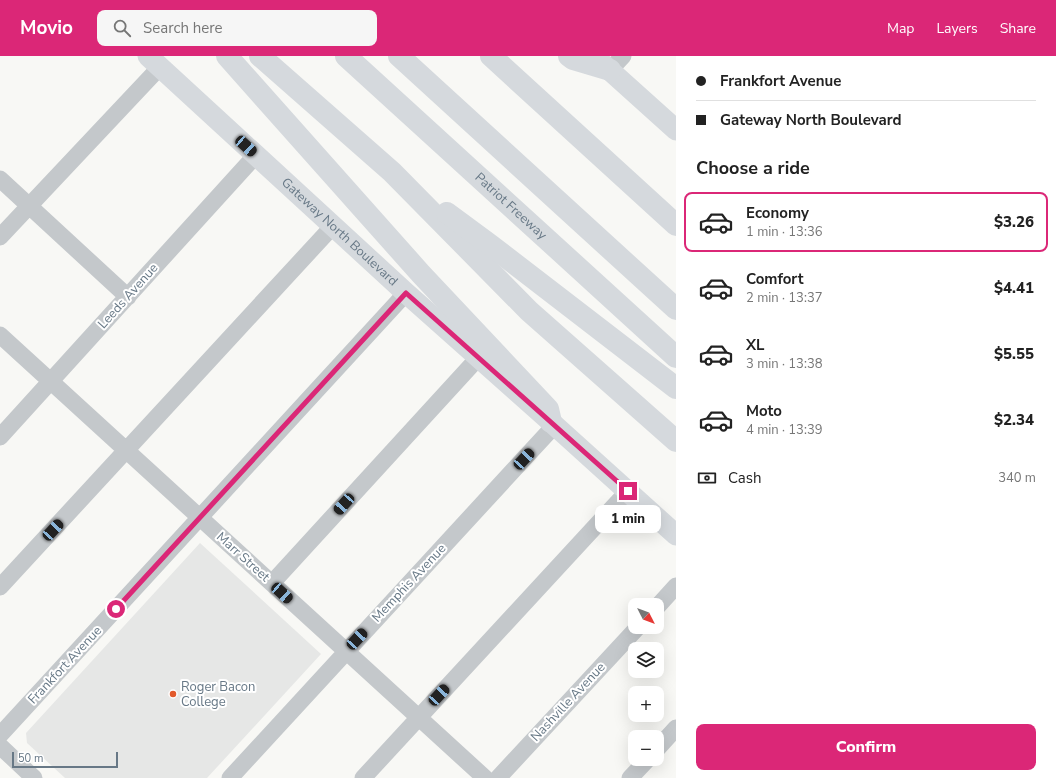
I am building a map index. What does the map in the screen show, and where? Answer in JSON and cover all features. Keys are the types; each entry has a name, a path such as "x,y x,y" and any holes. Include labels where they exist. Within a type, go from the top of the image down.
{"highway":[{"path":"227,56 421,274 548,409 553,423"},
{"path":"260,56 392,172 529,311 676,441"},
{"name":"Patriot Freeway","path":"346,56 676,357"},
{"path":"398,56 676,309"},
{"path":"491,56 676,225"},
{"path":"569,56 573,59 609,61"},
{"path":"392,172 489,244 676,388"}],"main road":[{"name":"Gateway North Boulevard","path":"154,61 406,293 553,423 676,535"},
{"path":"609,61 676,130"}],"street":[{"path":"0,237 29,206 154,61"},
{"name":"Leeds Avenue","path":"0,437 256,155"},
{"path":"0,179 128,297"},
{"path":"0,587 333,226"},
{"name":"Frankfort Avenue","path":"0,735 406,293"},
{"name":"Marr Street","path":"0,335 485,778"},
{"path":"272,583 478,358"},
{"name":"Memphis Avenue","path":"230,778 553,423"},
{"path":"363,778 628,491"},
{"path":"664,599 676,586"},
{"name":"Nashville Avenue","path":"498,778 632,634"},
{"path":"664,741 676,728"},
{"path":"0,746 34,778"},
{"path":"630,778 641,766"}],"shaded area":[{"name":"Roger Bacon College","path":"200,543 321,654 207,778 65,778 27,743 26,733"}],"place":[{"name":"Roger Bacon College","path":"173,694"}],"route":[{"path":"116,609 406,293 628,491"}]}
